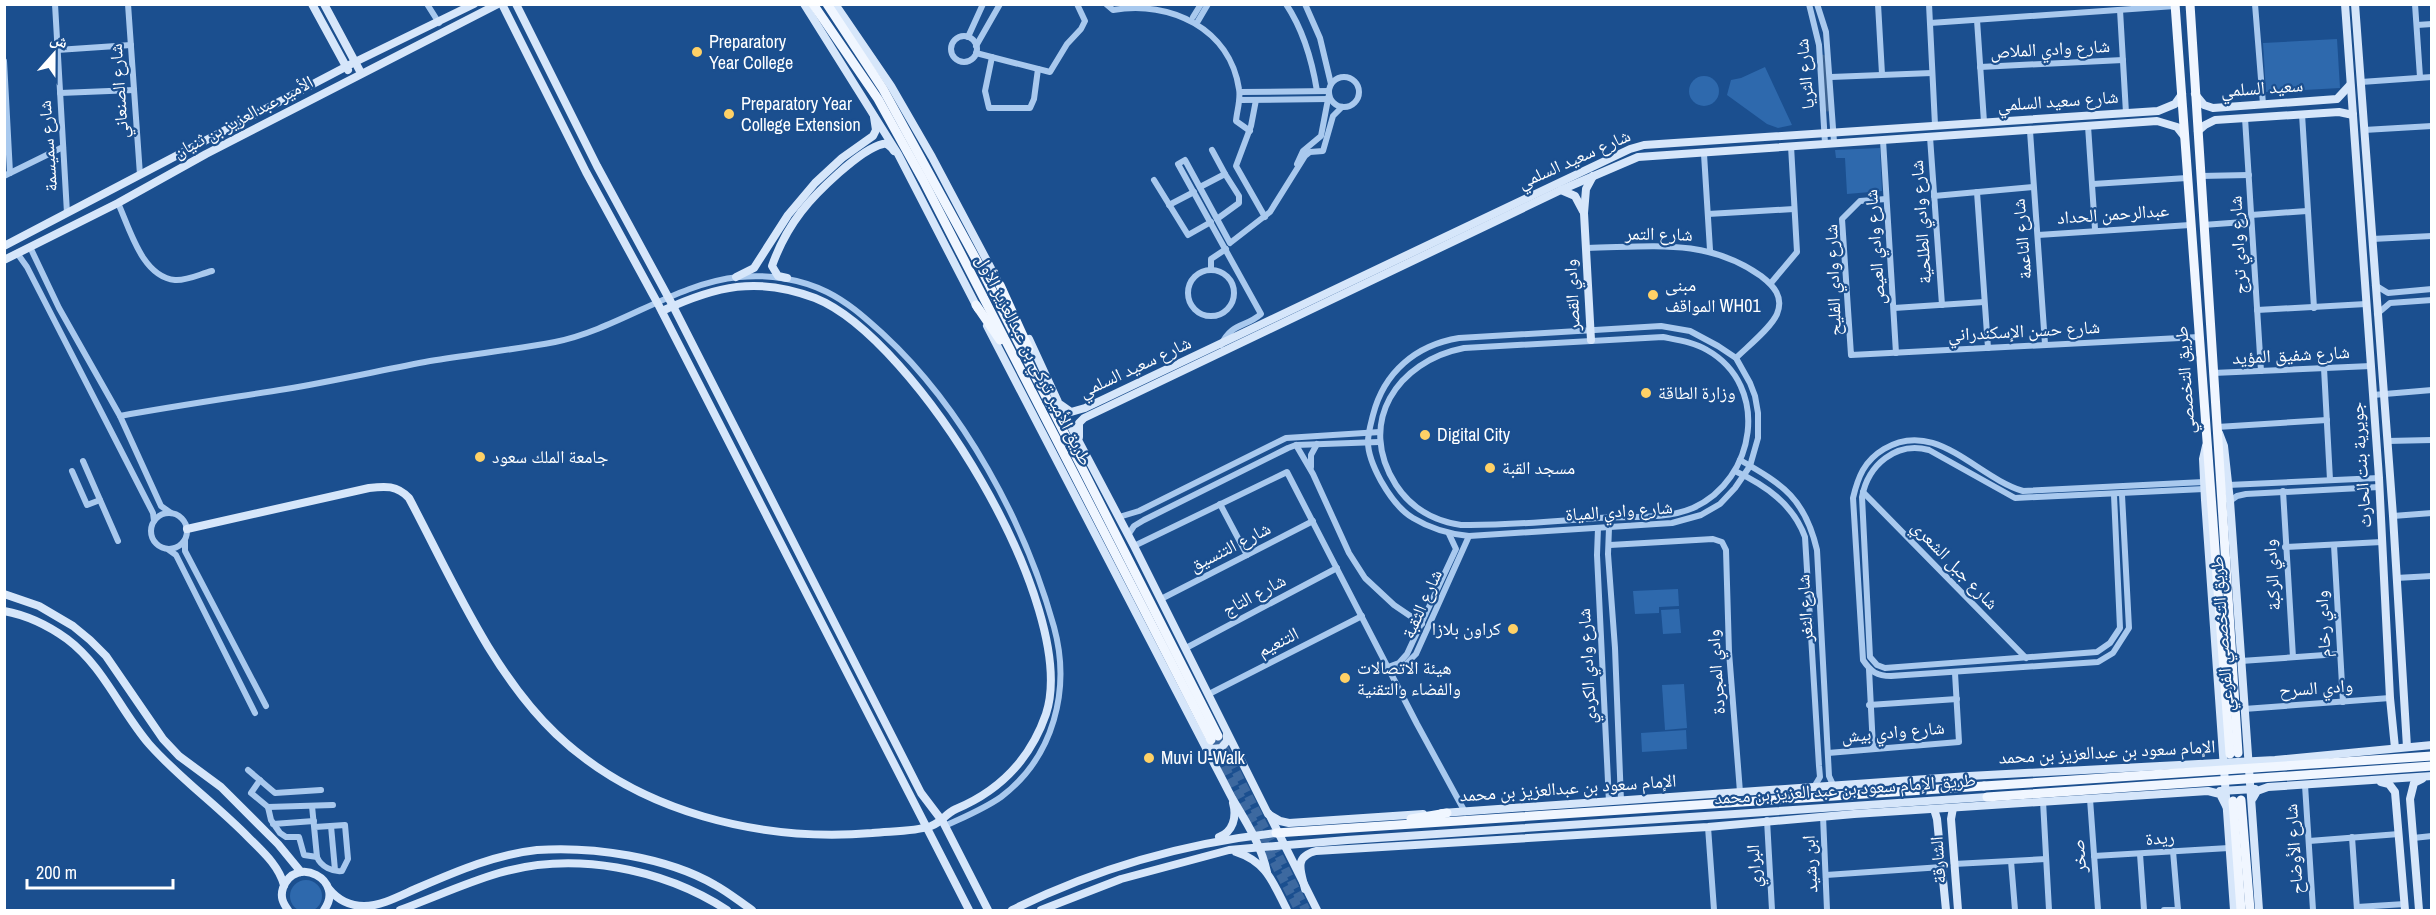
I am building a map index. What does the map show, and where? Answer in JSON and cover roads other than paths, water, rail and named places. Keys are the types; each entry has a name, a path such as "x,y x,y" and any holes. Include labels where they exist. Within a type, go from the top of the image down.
{"main road":[{"name":"طريق الأمير تركي بن عبدالعزيز الأول","path":"813,4 878,99 1044,414 1078,484 1218,735"},
{"name":"طريق الأمير تركي بن عبدالعزيز الأول","path":"827,4 882,90 923,161 1059,421 1218,735"},
{"name":"طريق التخصصي","path":"2175,5 2206,446 2234,753 2217,427 2190,4"},
{"path":"1000,285 1059,421"},
{"path":"976,305 1044,414"},
{"name":"طريق الإمام سعود بن عبد العزيز بن محمد","path":"1276,833 2432,756"},
{"name":"طريق الإمام سعود بن عبد العزيز بن محمد","path":"1987,797 2431,773"},
{"path":"2234,803 2241,910"},
{"path":"2234,803 2250,910"},
{"path":"1363,826 1448,813"}],"street":[{"name":"شارع سميسمة","path":"55,4 67,213"},
{"name":"شارع الصنعاني","path":"129,4 140,175"},
{"path":"312,4 352,78"},
{"path":"324,4 361,73"},
{"path":"427,4 439,23"},
{"name":"الأمير عبدالعزيز بن ثنيان","path":"4,246 355,62 474,4"},
{"path":"500,4 586,171 660,307 969,910"},
{"name":"الأمير عبدالعزيز بن ثنيان","path":"4,260 118,203 361,73 500,4"},
{"path":"516,4 597,166 671,302 921,793 945,826 970,815 1000,797 1016,784 1034,762 1053,725 1062,669 1047,606 1026,547 975,450 920,370 857,311 844,302 825,291 778,276 772,266 783,240"},
{"path":"804,4 898,154 1232,798 1254,835 1267,872 1287,910"},
{"path":"835,4 891,86 1026,332 1058,402 1209,694 1218,735 1268,813 1276,833 1317,910"},
{"path":"968,37 982,4"},
{"path":"968,37 960,37 953,42 952,54 958,60 966,62 976,49 1000,4"},
{"path":"968,37 976,49 992,57 1050,72 1067,44 1081,30 1085,21 1077,4"},
{"path":"1106,4 1113,10 1144,4 1178,11 1195,19 1217,38 1229,57 1240,92 1236,121 1250,130"},
{"path":"1195,19 1200,4"},
{"path":"1195,19 1208,4"},
{"path":"1286,4 1303,36 1313,67 1317,92"},
{"path":"1305,4 1320,38 1329,92 1333,103 1342,107"},
{"name":"شارع الثريا","path":"1809,4 1819,45 1830,142"},
{"name":"شارع الثريا","path":"1817,4 1826,32 1831,77 1829,132"},
{"path":"1878,4 1882,74"},
{"path":"1929,4 1935,125"},
{"path":"2255,4 2263,104"},
{"name":"جويرية بنت الحارث","path":"2345,4 2379,482 2394,748"},
{"name":"جويرية بنت الحارث","path":"2355,4 2393,516 2407,747"},
{"path":"2415,4 2420,77"},
{"path":"1930,23 1977,20 2073,8 2120,10 2175,5"},
{"path":"2120,10 2123,60 2130,113 2134,122"},
{"path":"1977,20 1984,122"},
{"path":"2417,25 2432,24"},
{"path":"520,39 531,34"},
{"path":"57,50 131,45"},
{"path":"992,57 985,91 989,108 1030,108 1034,99 1038,69"},
{"name":"شارع وادي الملاص","path":"1980,68 2123,60"},
{"path":"5,63 7,175 63,147"},
{"path":"1831,77 1932,73"},
{"path":"2361,82 2432,77"},
{"path":"1221,345 1226,334 1233,327 1261,314 1226,249 1214,220 1200,187 1185,160 1178,164 1194,192 1214,220 1230,243 1265,217 1281,198 1305,156 1310,152 1323,151 1333,116 1342,107 1351,105 1357,99 1357,87 1351,80 1342,78 1329,92 1322,136 1300,155 1290,182"},
{"path":"2339,112 2344,106 2337,99 2350,85"},
{"path":"60,93 134,90"},
{"path":"1240,92 1329,92"},
{"path":"1240,100 1329,92"},
{"path":"2157,116 2175,104 2181,94"},
{"name":"سعيد السلمي","path":"2195,94 2204,105 2213,108 2337,99"},
{"path":"1256,99 1250,130 1236,165 1265,217"},
{"path":"2213,108 2210,115 2215,120"},
{"path":"120,416 288,389 431,361 582,336 660,307 705,284 736,277 754,268 801,198 842,158 875,134 872,111"},
{"name":"سعيد السلمي","path":"2198,131 2205,124 2215,120 2339,112 2353,115"},
{"name":"شارع سعيد السلمي","path":"1080,443 1078,423 1087,412 1221,345 1630,149 1644,145 2130,113 2157,116 2176,126 2184,136"},
{"path":"2302,114 2314,308"},
{"name":"شارع سعيد السلمي","path":"1058,402 1071,412 1087,412 1561,190 1638,157 2088,126 2134,122 2157,116"},
{"name":"شارع وادي ترج","path":"2245,118 2261,371"},
{"path":"2029,119 2030,130"},
{"path":"2088,126 2095,229"},
{"path":"2364,130 2432,126"},
{"name":"شارع الناعمة","path":"2030,130 2045,344"},
{"name":"شارع وادي الطلحية","path":"1930,137 1941,304"},
{"name":"شارع وادي العيص","path":"1883,140 1896,353"},
{"path":"770,244 762,262 767,266 802,211 821,190 872,147 870,143 842,158"},
{"path":"863,155 886,144 898,154"},
{"path":"1368,441 1377,400 1391,375 1420,351 1445,341 1459,338 1661,326 1690,331 1736,358 1777,314 1779,297 1775,286 1771,283 1797,252 1791,147"},
{"path":"1154,180 1188,235 1239,203 1239,196 1212,150"},
{"path":"1704,154 1710,250"},
{"path":"586,171 597,166"},
{"path":"2356,169 2362,172 2367,169"},
{"path":"1200,187 1225,174"},
{"path":"2200,176 2249,175"},
{"name":"وادي القصر","path":"1591,340 1584,213 1586,189 1593,176"},
{"path":"2357,180 2362,176 2368,180"},
{"path":"2093,184 2187,178"},
{"path":"1934,195 2033,188"},
{"path":"1561,190 1575,196 1584,213"},
{"path":"1169,205 1194,192"},
{"path":"1977,192 1988,348"},
{"name":"شارع وادي الفليح","path":"1851,355 1842,219 1860,201 1886,198"},
{"path":"118,203 146,263 155,274 175,280 189,279 212,271"},
{"path":"1708,214 1794,209"},
{"path":"2203,225 2244,222 2251,215 2307,211"},
{"name":"عبدالرحمن الحداد","path":"2038,235 2095,229 2190,225"},
{"path":"2372,239 2432,236"},
{"path":"30,247 59,308 120,416 161,506 182,518 187,529 185,550 266,705"},
{"name":"شارع التمر","path":"1587,248 1678,247 1710,250 1734,260 1771,283"},
{"path":"1211,270 1211,259 1226,249"},
{"path":"17,253 27,267 153,513 154,521"},
{"path":"1211,270 1229,279 1234,293 1223,312 1209,316 1195,309 1188,296 1188,289 1195,276 1211,270"},
{"path":"736,277 787,278"},
{"path":"187,529 369,488 388,486 403,491 409,498 482,637 527,701 555,734 619,781 680,808 722,822 765,831 840,835 926,828 943,822 951,812 975,801 1006,779 1031,747 1047,711 1051,676 1049,650 1017,551 962,448 923,392 877,343 830,306 797,292 761,285 708,291 671,302"},
{"path":"2375,285 2388,293 2432,290 2429,295 2432,299 2390,303 2377,314"},
{"path":"2422,290 2426,295 2423,300"},
{"path":"1894,308 1984,302"},
{"path":"2257,310 2366,304"},
{"name":"شارع وادي المياة","path":"1663,337 1692,343 1713,355 1728,369 1742,388 1749,423 1748,440 1735,471 1725,485 1700,504 1678,512 1480,525 1461,525 1433,517 1414,506 1403,495 1387,470 1379,442 1380,432 1386,405 1396,388 1411,371 1428,359 1446,351 1464,348 1663,337"},
{"name":"شارع حسن الإسكندراني","path":"1851,355 2199,337"},
{"name":"شارع وادي المياة","path":"1368,441 1378,474 1396,503 1412,517 1440,532 1469,536 1672,523 1701,515 1720,504 1745,476 1750,466 1758,438 1758,413 1755,396 1736,358"},
{"name":"شارع شفيق المؤيد","path":"2213,373 2371,366"},
{"path":"2324,368 2330,480"},
{"path":"2373,395 2432,390"},
{"path":"2217,427 2326,420"},
{"name":"طريق التخصصي الفرعي","path":"2217,427 2224,446 2230,501 2259,910"},
{"path":"1119,517 1139,511 1286,438 1380,432"},
{"path":"1346,433 1348,438 1346,442"},
{"path":"2122,495 2129,622 2124,639 2113,653 2098,662 1891,676 1877,676 1863,660 1853,498 1858,478 1867,462 1893,444 1905,440 1929,440 2009,485 2023,490 2168,484 2204,485"},
{"path":"2387,441 2432,440"},
{"path":"1128,535 1134,526 1144,520 1296,445 1379,442"},
{"path":"1313,474 1310,461 1317,444"},
{"path":"1296,445 1313,474 1349,553 1365,578 1394,605 1422,624"},
{"name":"طريق التخصصي الفرعي","path":"2206,446 2203,459 2204,485 2222,740 2226,791 2234,803 2229,848 2234,910"},
{"path":"2114,495 2120,628 2110,643 2094,653 1885,668 1877,665 1870,657 1863,492 1873,470 1882,460 1902,449 1921,448 1940,454 2015,498 2168,492 2204,485"},
{"path":"1876,454 1882,460"},
{"path":"83,460 118,541"},
{"name":"شارع الثغر","path":"1740,460 1791,495 1804,510 1812,526 1817,550 1829,776 1834,786"},
{"path":"1238,462 1238,468 1242,471"},
{"path":"1227,467 1231,476"},
{"path":"72,471 87,505 100,500"},
{"name":"شارع الثغر","path":"1735,471 1764,487 1783,501 1798,521 1804,537 1820,777 1814,787"},
{"path":"1134,546 1287,472 1465,812"},
{"path":"2228,485 2364,478 2379,482"},
{"path":"2364,478 2370,483 2365,488"},
{"path":"1764,487 1769,479"},
{"path":"2230,501 2246,494 2365,488 2379,482"},
{"path":"2168,484 2168,492"},
{"path":"2244,484 2240,491 2246,494"},
{"path":"2095,488 2095,496"},
{"name":"وادي الركبة","path":"2283,491 2293,657"},
{"name":"شارع جبل الشعري","path":"1863,492 2026,658"},
{"path":"1165,498 1166,504 1170,507"},
{"path":"1220,504 1247,555"},
{"path":"1863,518 1867,510 1878,507"},
{"path":"1139,511 1139,517 1144,520"},
{"path":"171,513 160,515 154,521 150,530 153,541 162,549 169,550 175,549 185,541"},
{"path":"2393,516 2432,513"},
{"name":"شارع التنسيق","path":"1161,599 1313,521"},
{"name":"شارع وادي الكردي","path":"1598,528 1609,802"},
{"name":"شارع وادي الكردي","path":"1609,528 1621,801"},
{"name":"شارع الثقبة","path":"1389,670 1404,659 1456,549 1449,534"},
{"name":"شارع الثقبة","path":"1389,670 1402,668 1416,654 1469,536"},
{"name":"وادي المجردة","path":"1609,548 1713,539 1722,542 1726,550 1729,652 1740,792"},
{"path":"2285,547 2382,542"},
{"name":"وادي رخام","path":"2334,545 2343,702"},
{"path":"1017,551 1026,547"},
{"path":"1598,550 1609,548"},
{"path":"169,550 176,555 255,713"},
{"name":"شارع التاج","path":"1186,648 1337,568"},
{"path":"2383,569 2388,574 2396,576"},
{"path":"2384,582 2386,577 2390,576 2432,576"},
{"path":"4,594 39,606 73,626 90,640 106,656 163,739 179,756 221,787 278,844 301,872"},
{"path":"4,611 32,619 67,639 89,659 148,743 170,766 230,818 280,871 284,885 282,906 288,910"},
{"name":"التنعيم","path":"1209,694 1362,616"},
{"path":"827,633 837,628"},
{"path":"2241,661 2339,654"},
{"path":"1869,669 1869,705 1873,748"},
{"path":"1869,705 1957,699 1955,673"},
{"path":"1603,676 1616,676"},
{"name":"وادي السرح","path":"2244,709 2390,698"},
{"name":"شارع وادي بيش","path":"1818,749 1828,751 1959,742 1957,699"},
{"path":"2392,725 2399,728 2405,725"},
{"path":"1201,738 1209,748 1221,748 1227,741 1218,735"},
{"path":"2222,740 2230,757 2244,754 2247,743"},
{"path":"2206,764 2218,755 2222,740"},
{"path":"2247,743 2258,758 2275,760"},
{"name":"الإمام سعود بن عبدالعزيز بن محمد","path":"1268,813 1280,821 1295,823 1969,776 2275,760 2432,745"},
{"path":"2304,756 2295,758 2291,771 2296,782 2305,785"},
{"path":"248,770 274,793 321,790"},
{"path":"2369,781 2431,773"},
{"path":"2411,813 2411,793 2414,783 2431,773"},
{"path":"260,780 251,793 268,807 273,824 286,837 298,837 304,855 317,857"},
{"path":"1305,889 1301,861 1307,854 1316,851 1708,827 1767,820 2043,801 2379,781 2393,787 2405,907 2357,909 2352,837"},
{"path":"1609,783 1619,783"},
{"name":"شارع الأوضاح","path":"2305,785 2313,910"},
{"path":"1847,786 1912,789"},
{"path":"2252,808 2254,794 2268,788"},
{"path":"2208,791 2220,794 2234,803"},
{"path":"2397,813 2398,795 2402,791 2408,793 2419,910"},
{"path":"2234,803 2230,797 2240,793 2247,795 2252,808"},
{"name":"طريق الإمام سعود بن عبد العزيز بن محمد","path":"1260,848 1282,844 1987,797"},
{"path":"1207,842 1224,835 1232,825 1235,811 1232,798"},
{"name":"صخر","path":"2090,799 2098,910"},
{"path":"1854,814 1871,808 1898,806 1910,801"},
{"path":"2043,801 2049,910"},
{"path":"268,807 333,805"},
{"path":"273,824 314,824 331,826 345,825 348,859 342,871 325,867 317,857 314,824 312,806"},
{"name":"الشارقة","path":"1953,808 1951,819 1958,910"},
{"name":"الشارقة","path":"1934,809 1946,910"},
{"path":"1937,819 1944,812 1951,819"},
{"name":"ابن رشيد","path":"1823,816 1827,910"},
{"path":"1668,818 1767,820"},
{"name":"البراري","path":"1767,820 1772,910"},
{"path":"943,822 988,910"},
{"path":"331,826 335,870"},
{"path":"1708,827 1714,910"},
{"path":"1012,910 1116,867 1207,842 1276,833"},
{"path":"2309,841 2399,834"},
{"path":"2413,838 2432,836"},
{"path":"1330,841 1377,848"},
{"path":"1041,910 1121,879 1182,861 1229,850 1260,848"},
{"name":"ريدة","path":"2094,856 2229,848"},
{"path":"284,885 293,875 301,872 317,874 337,899 365,906 392,899 493,859 536,850 577,849 618,854 674,867 714,884 752,910"},
{"path":"1178,850 1182,861"},
{"path":"1229,850 1251,857 1267,872"},
{"path":"2164,910 2178,910 2174,851"},
{"path":"2140,854 2144,910"},
{"path":"1954,864 2046,859"},
{"path":"2011,861 2015,910"},
{"path":"400,910 499,873 541,864 615,867 669,881 705,896 727,910"},
{"path":"1826,875 1942,867"},
{"path":"324,910 329,901 328,889"}],"waterway":[{"path":"1822,59 1827,107"}],"tunnel":[{"path":"1218,736 1306,910"},
{"path":"1212,742 1299,910"}],"place":[{"name":"Preparatory Year College","path":"697,52"},
{"name":"Preparatory Year College Extension","path":"729,114"},
{"name":"مبنى المواقف WH01","path":"1653,295"},
{"name":"وزارة الطاقة","path":"1646,393"},
{"name":"Digital City","path":"1425,435"},
{"name":"جامعة الملك سعود","path":"480,457"},
{"name":"مسجد القبة","path":"1490,468"},
{"name":"كراون بلازا","path":"1513,629"},
{"name":"هيئة الاتصالات والفضاء والتقنية","path":"1345,678"},
{"name":"Muvi U-Walk","path":"1149,758"}]}
